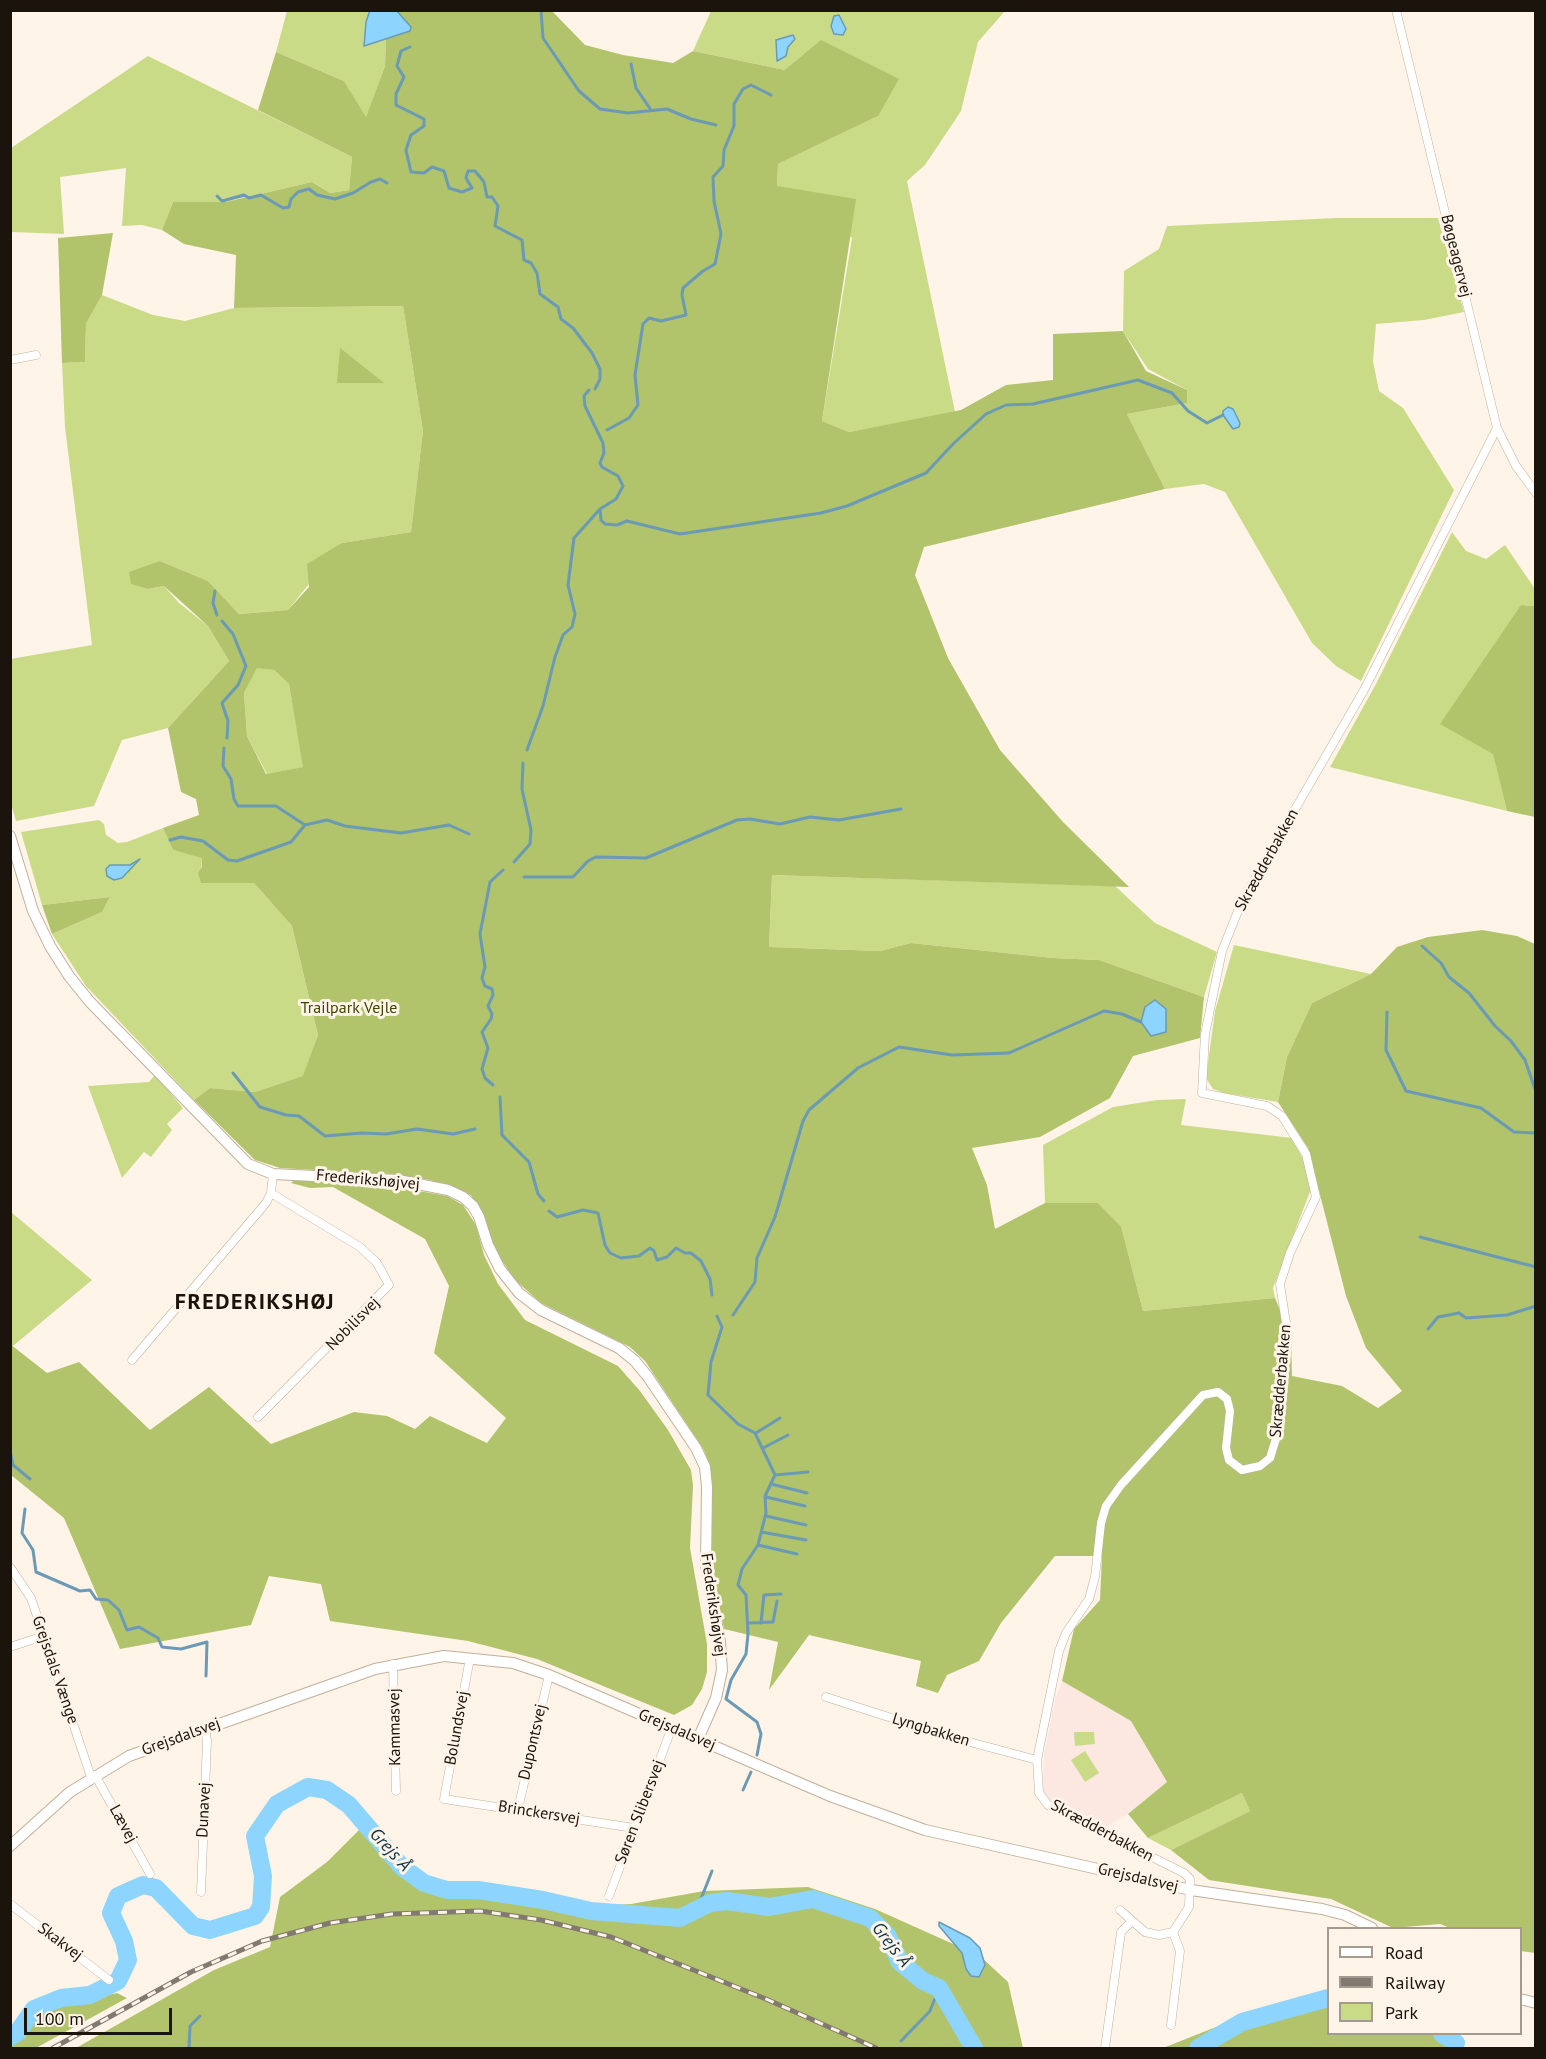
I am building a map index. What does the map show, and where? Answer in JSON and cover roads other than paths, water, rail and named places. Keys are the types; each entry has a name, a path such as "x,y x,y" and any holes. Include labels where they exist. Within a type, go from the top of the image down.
{"street":[{"name":"Bøgeagervej","path":"1396,10 1497,428 1516,466 1536,493"},
{"path":"10,360 36,355"},
{"name":"Skrædderbakken","path":"1191,1890 1190,1879 1184,1873 1048,1805 1039,1793 1037,1760 1059,1651 1066,1633 1089,1599 1095,1577 1103,1514 1121,1485 1203,1395 1218,1392 1223,1395 1230,1411 1226,1448 1229,1461 1242,1470 1260,1466 1270,1458 1279,1430 1288,1336 1281,1284 1290,1253 1316,1197 1316,1187 1306,1155 1282,1116 1267,1106 1202,1093 1205,1035 1222,951 1242,901 1364,690 1497,428"},
{"name":"Frederikshøjvej","path":"10,836 33,911 50,946 69,976 90,1002 248,1164 273,1174 398,1180 448,1190 464,1197 479,1217 488,1245 500,1269 519,1293 541,1310 619,1348 635,1361 648,1377 696,1448 705,1467 706,1565 719,1633 722,1670 716,1698 698,1739"},
{"path":"132,1360 266,1203 271,1192 273,1174"},
{"name":"Nobilisvej","path":"258,1417 389,1285 377,1263 360,1247 271,1192"},
{"name":"Grejsdals Vænge","path":"10,1567 31,1598 93,1776"},
{"path":"10,1647 44,1636"},
{"name":"Grejsdalsvej","path":"10,1846 70,1792 129,1756 205,1727 393,1664 444,1656 513,1663 549,1675 830,1796 925,1830 1191,1890 1322,1909 1345,1915 1368,1927"},
{"name":"Bolundsvej","path":"444,1799 470,1658"},
{"name":"Kammasvej","path":"393,1664 396,1791"},
{"name":"Dupontsvej","path":"518,1809 549,1675"},
{"name":"Lyngbakken","path":"826,1697 951,1737 1037,1760"},
{"name":"Dunavej","path":"201,1892 207,1741 205,1727"},
{"name":"Søren Slibersvej","path":"609,1896 672,1727"},
{"name":"Lævej","path":"93,1776 150,1874"},
{"name":"Brinckersvej","path":"444,1799 634,1828"},
{"path":"1120,1910 1145,1932 1159,1935 1173,1932 1188,1907 1191,1890"},
{"name":"Skakvej","path":"12,1909 109,1980"},
{"path":"1105,2049 1121,1932 1131,1922"},
{"path":"1171,2025 1180,1951 1173,1932"}],"water":[{"path":"370,10 397,11 411,27 410,31 364,46 366,22"},
{"path":"839,15 846,29 843,35 834,34 831,26 834,16"},
{"path":"793,35 795,39 788,47 786,56 777,61 776,40"},
{"path":"1228,407 1233,409 1240,423 1239,427 1233,429 1223,415 1223,411"},
{"path":"140,859 122,878 114,880 107,876 106,869 110,865 130,865"},
{"path":"1155,1000 1166,1009 1166,1032 1151,1036 1141,1022 1145,1007"},
{"path":"939,1922 970,1938 980,1948 985,1965 979,1977 971,1976 966,1969 962,1953 939,1926"}],"waterway":[{"path":"541,10 543,38 579,91 600,109 628,113 667,109 691,119 716,125"},
{"path":"410,47 401,51 397,66 404,77 396,94 396,105 424,119 424,126 411,135 406,150 411,172 424,173 432,167 444,171 449,188 462,192 472,188 466,178 468,171 475,171 484,182 487,197 492,197 498,206 495,226 522,240 524,260 531,263 537,273 540,294 558,307 561,319 573,328 592,353 600,369 600,379 595,389"},
{"path":"631,64 636,88 651,110"},
{"path":"607,430 629,418 638,405 635,375 643,324 649,318 661,321 686,315 683,288 715,264 721,234 714,201 713,177 723,166 724,150 734,126 734,104 743,89 751,85 771,95"},
{"path":"217,196 222,201 244,195 249,198 261,195 283,208 289,207 291,199 298,192 309,189 317,195 335,199 353,193 380,179 387,183"},
{"path":"600,509 601,520 605,524 617,525 627,521 680,534 821,513 847,506 926,473 986,414 1006,405 1033,404 1138,380 1172,393 1188,411 1207,423 1223,415"},
{"path":"527,750 543,706 555,657 563,635 572,627 575,614 568,585 574,538 600,509 616,499 623,486 618,476 602,467 600,463 604,453 603,443 585,406 584,396 589,390"},
{"path":"215,591 213,603 217,615"},
{"path":"222,621 233,634 246,666 238,685 222,703 228,721 227,738"},
{"path":"224,748 223,766 231,779 234,799 238,806 276,806 305,825 327,820 345,826 401,833 449,825 469,834"},
{"path":"514,862 530,844 531,830 522,789 523,763"},
{"path":"524,877 573,877 588,861 596,857 646,858 737,820 750,819 780,824 810,817 839,820 901,809"},
{"path":"170,840 181,837 203,841 228,860 237,861 291,842 305,825"},
{"path":"493,1085 485,1078 482,1069 488,1048 482,1032 491,1019 492,1014 488,1006 493,995 492,989 485,986 482,978 485,967 480,934 490,882 503,870"},
{"path":"1422,946 1441,963 1449,977 1469,993 1495,1026 1511,1041 1525,1060 1536,1092"},
{"path":"733,1315 755,1282 757,1258 775,1217 803,1121 809,1110 858,1068 899,1047 952,1055 1009,1053 1104,1011 1122,1014 1141,1022"},
{"path":"1387,1012 1386,1050 1406,1091 1481,1108 1514,1132 1536,1133"},
{"path":"233,1073 260,1107 286,1115 299,1116 325,1136 386,1134 417,1129 453,1134 475,1129"},
{"path":"500,1097 502,1135 529,1162 538,1194 544,1201"},
{"path":"549,1211 557,1217 583,1210 598,1213 605,1245 610,1253 621,1258 639,1256 650,1248 654,1251 657,1260 667,1257 676,1248 685,1253 691,1253 701,1261 710,1279 712,1295"},
{"path":"1420,1237 1536,1267"},
{"path":"1428,1329 1438,1317 1459,1313 1466,1318 1507,1315 1536,1306"},
{"path":"717,1316 722,1327 711,1362 708,1395 738,1424 755,1433 775,1475 765,1496 766,1513 758,1545 742,1569 738,1585 746,1595 748,1634 746,1654 731,1680 726,1699 757,1722 761,1734 757,1755"},
{"path":"756,1433 780,1418"},
{"path":"763,1448 788,1435"},
{"path":"10,1451 13,1465 30,1479"},
{"path":"775,1475 808,1472"},
{"path":"771,1484 807,1493"},
{"path":"766,1497 805,1506"},
{"path":"25,1509 22,1533 33,1550 36,1572 80,1591 90,1590 96,1599 108,1600 119,1610 127,1630 139,1627 158,1638 162,1647 181,1649 207,1642 206,1676"},
{"path":"766,1516 806,1525"},
{"path":"761,1532 806,1540"},
{"path":"758,1545 797,1554"},
{"path":"761,1623 764,1595 781,1594"},
{"path":"749,1623 773,1622 777,1601"},
{"path":"743,1790 751,1772"},
{"name":"Grejs Å","path":"10,2037 18,2032 34,2009 61,1998 90,1995 118,1981 128,1960 124,1941 111,1913 118,1896 143,1885 156,1888 193,1926 210,1930 255,1916 261,1907 263,1876 255,1836 277,1804 308,1787 327,1790 349,1805 402,1867 424,1883 447,1890 478,1890 543,1900 591,1911 680,1918 710,1903 727,1901 769,1907 813,1899 870,1918 887,1935 900,1962 923,1981 939,1988 974,2048"},
{"path":"697,1909 712,1871"},
{"path":"901,2041 930,2011 939,1988"},
{"name":"Grejs Å","path":"1198,2048 1242,2022 1327,1998"},
{"path":"189,2048 190,2026 200,2016"},
{"name":"Grejs Å","path":"1444,2035 1456,2043"}],"railway":[{"path":"53,2048 191,1972 262,1941 330,1923 392,1914 480,1911 541,1920 611,1937 766,1999 876,2048"}],"district":[{"name":"FREDERIKSHØJ","path":"255,1303"}],"park label":[{"name":"Trailpark Vejle","path":"349,1008"}]}
